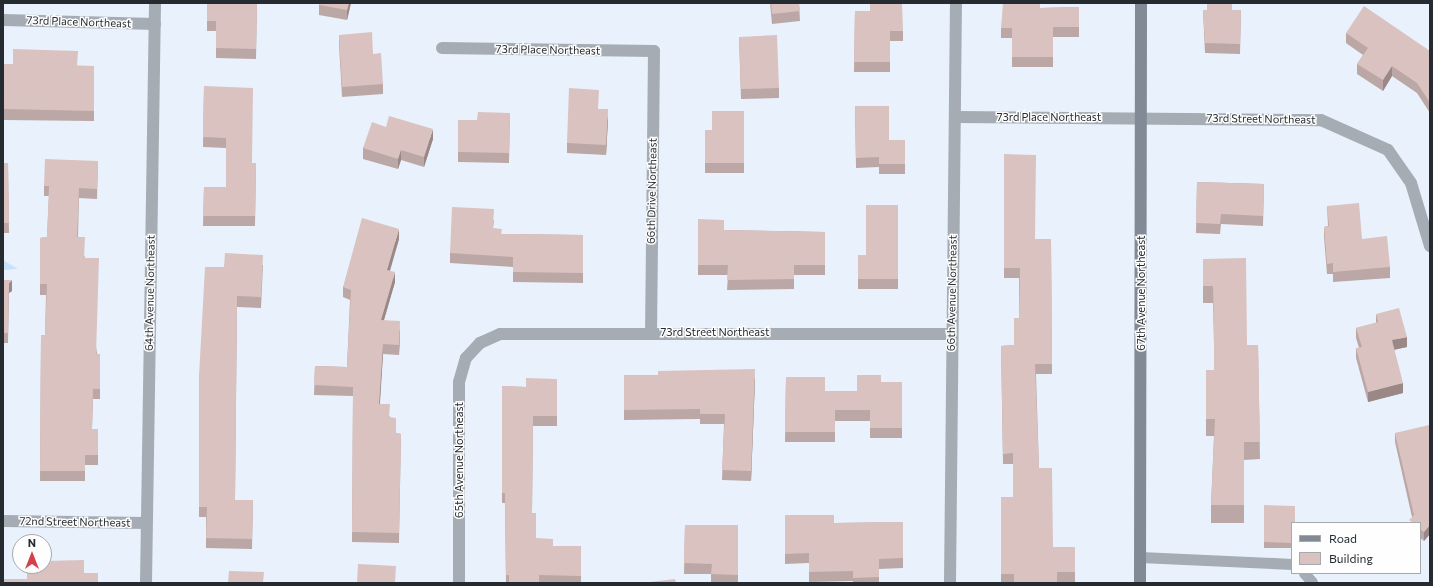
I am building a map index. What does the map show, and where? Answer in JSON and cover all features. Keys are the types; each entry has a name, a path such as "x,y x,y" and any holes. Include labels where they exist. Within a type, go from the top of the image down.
{"main road":[{"name":"67th Avenue Northeast","path":"1140,583 1141,3"}],"street":[{"name":"64th Avenue Northeast","path":"146,583 155,3"},
{"name":"66th Avenue Northeast","path":"950,583 951,334 956,117 956,3"},
{"name":"73rd Place Northeast","path":"3,20 155,24"},
{"name":"73rd Place Northeast","path":"442,48 654,51"},
{"name":"66th Drive Northeast","path":"651,332 654,51"},
{"name":"73rd Place Northeast","path":"956,117 1141,117"},
{"name":"73rd Street Northeast","path":"1141,117 1321,120 1355,132 1388,150 1411,183 1430,246"},
{"name":"73rd Street Northeast","path":"480,343 500,334 651,332 951,334"},
{"name":"65th Avenue Northeast","path":"458,583 459,382 466,358 480,343"},
{"name":"72nd Street Northeast","path":"3,521 146,523"}],"lane":[{"path":"1140,557 1291,564"},
{"path":"1305,574 1312,582"}],"shaded area":[{"path":"3,260 18,269 3,270"}],"building":[{"path":"207,3 257,3 256,49 216,48 216,21 207,21"},
{"path":"319,3 349,3 347,10 319,5"},
{"path":"771,3 799,3 800,11 772,14"},
{"path":"870,3 902,3 903,31 890,31 890,62 854,62 855,11 870,11"},
{"path":"1003,3 1040,3 1040,8 1079,7 1079,27 1053,27 1053,57 1012,57 1012,28 1001,28"},
{"path":"1207,3 1232,3 1232,10 1241,10 1240,44 1205,43 1203,10 1207,10"},
{"path":"1364,6 1430,51 1430,103 1417,83 1392,66 1383,80 1357,64 1368,48 1346,33"},
{"path":"372,32 373,54 381,53 383,84 342,87 339,35"},
{"path":"777,35 779,88 741,89 739,37"},
{"path":"13,49 78,51 77,66 94,66 94,111 3,109 3,64 13,64"},
{"path":"204,86 253,88 252,163 256,163 255,216 203,216 204,187 226,187 226,138 203,137"},
{"path":"569,88 599,90 598,109 608,109 606,145 567,143"},
{"path":"855,106 889,106 889,140 905,140 905,164 879,164 879,157 856,158"},
{"path":"712,111 744,111 744,163 705,163 705,130 712,130"},
{"path":"478,112 510,113 509,153 458,152 458,120 477,120"},
{"path":"389,116 433,129 424,157 401,150 398,159 363,148 372,122 386,127"},
{"path":"1004,154 1036,155 1035,239 1051,239 1052,364 1035,364 1039,468 1052,468 1053,547 1075,547 1075,572 1057,572 1057,583 1014,583 1014,574 1001,574 1001,497 1013,497 1013,453 1003,454 1001,346 1014,345 1014,318 1019,318 1020,268 1004,268"},
{"path":"45,159 98,161 97,189 79,188 77,237 85,237 84,258 99,258 96,354 100,354 100,389 93,389 92,429 98,429 98,455 85,455 85,471 40,471 41,335 45,335 47,284 40,284 40,238 47,237 49,186 44,186"},
{"path":"3,163 8,163 9,223 3,223"},
{"path":"1197,182 1264,184 1263,216 1221,214 1220,224 1196,223"},
{"path":"1359,203 1362,239 1387,236 1390,267 1333,272 1333,263 1327,264 1324,227 1329,226 1327,206"},
{"path":"866,205 898,205 898,279 858,279 858,255 866,255"},
{"path":"452,207 494,209 493,228 502,229 501,234 583,235 583,273 513,272 513,257 450,253"},
{"path":"362,218 399,229 387,270 395,272 381,320 400,321 399,345 383,344 379,404 390,404 389,417 396,418 396,433 401,434 399,533 352,532 353,387 314,385 315,366 347,367 351,290 343,287"},
{"path":"698,219 724,220 724,230 825,232 825,265 794,265 794,279 727,280 728,265 698,265"},
{"path":"225,253 263,255 261,297 237,296 235,500 253,500 252,539 206,538 207,507 199,507 199,376 205,267 224,267"},
{"path":"1246,258 1247,345 1258,345 1260,442 1244,442 1244,505 1211,505 1215,419 1206,419 1206,370 1214,370 1213,286 1203,286 1203,259"},
{"path":"3,280 12,280 9,283 8,333 3,333"},
{"path":"1399,308 1407,337 1392,340 1403,383 1368,392 1356,348 1362,347 1356,328 1378,322 1376,314"},
{"path":"755,369 751,471 722,470 725,414 700,414 700,409 624,410 624,375 658,375 658,371"},
{"path":"857,375 881,375 881,382 902,382 902,428 870,428 870,410 835,410 835,432 785,432 786,377 825,377 825,391 857,391"},
{"path":"526,378 557,379 557,416 533,416 532,513 536,513 536,538 553,539 553,546 581,546 581,576 539,575 539,583 509,583 509,575 506,575 505,493 502,493 502,386 526,387"},
{"path":"1429,425 1430,525 1424,532 1421,530 1421,522 1412,522 1409,520 1414,515 1395,433"},
{"path":"1264,505 1295,506 1295,522 1291,522 1291,543 1264,542"},
{"path":"785,515 834,515 834,523 903,522 903,558 879,559 879,577 853,578 853,571 809,572 809,553 785,554"},
{"path":"685,525 738,525 738,575 711,574 712,564 684,563"},
{"path":"84,560 84,573 98,573 98,583 3,583 3,579 27,579 27,574 52,574 52,561"},
{"path":"358,564 396,566 395,583 357,583"},
{"path":"229,571 264,572 263,583 228,583"},
{"path":"675,579 676,583 641,583"}]}
